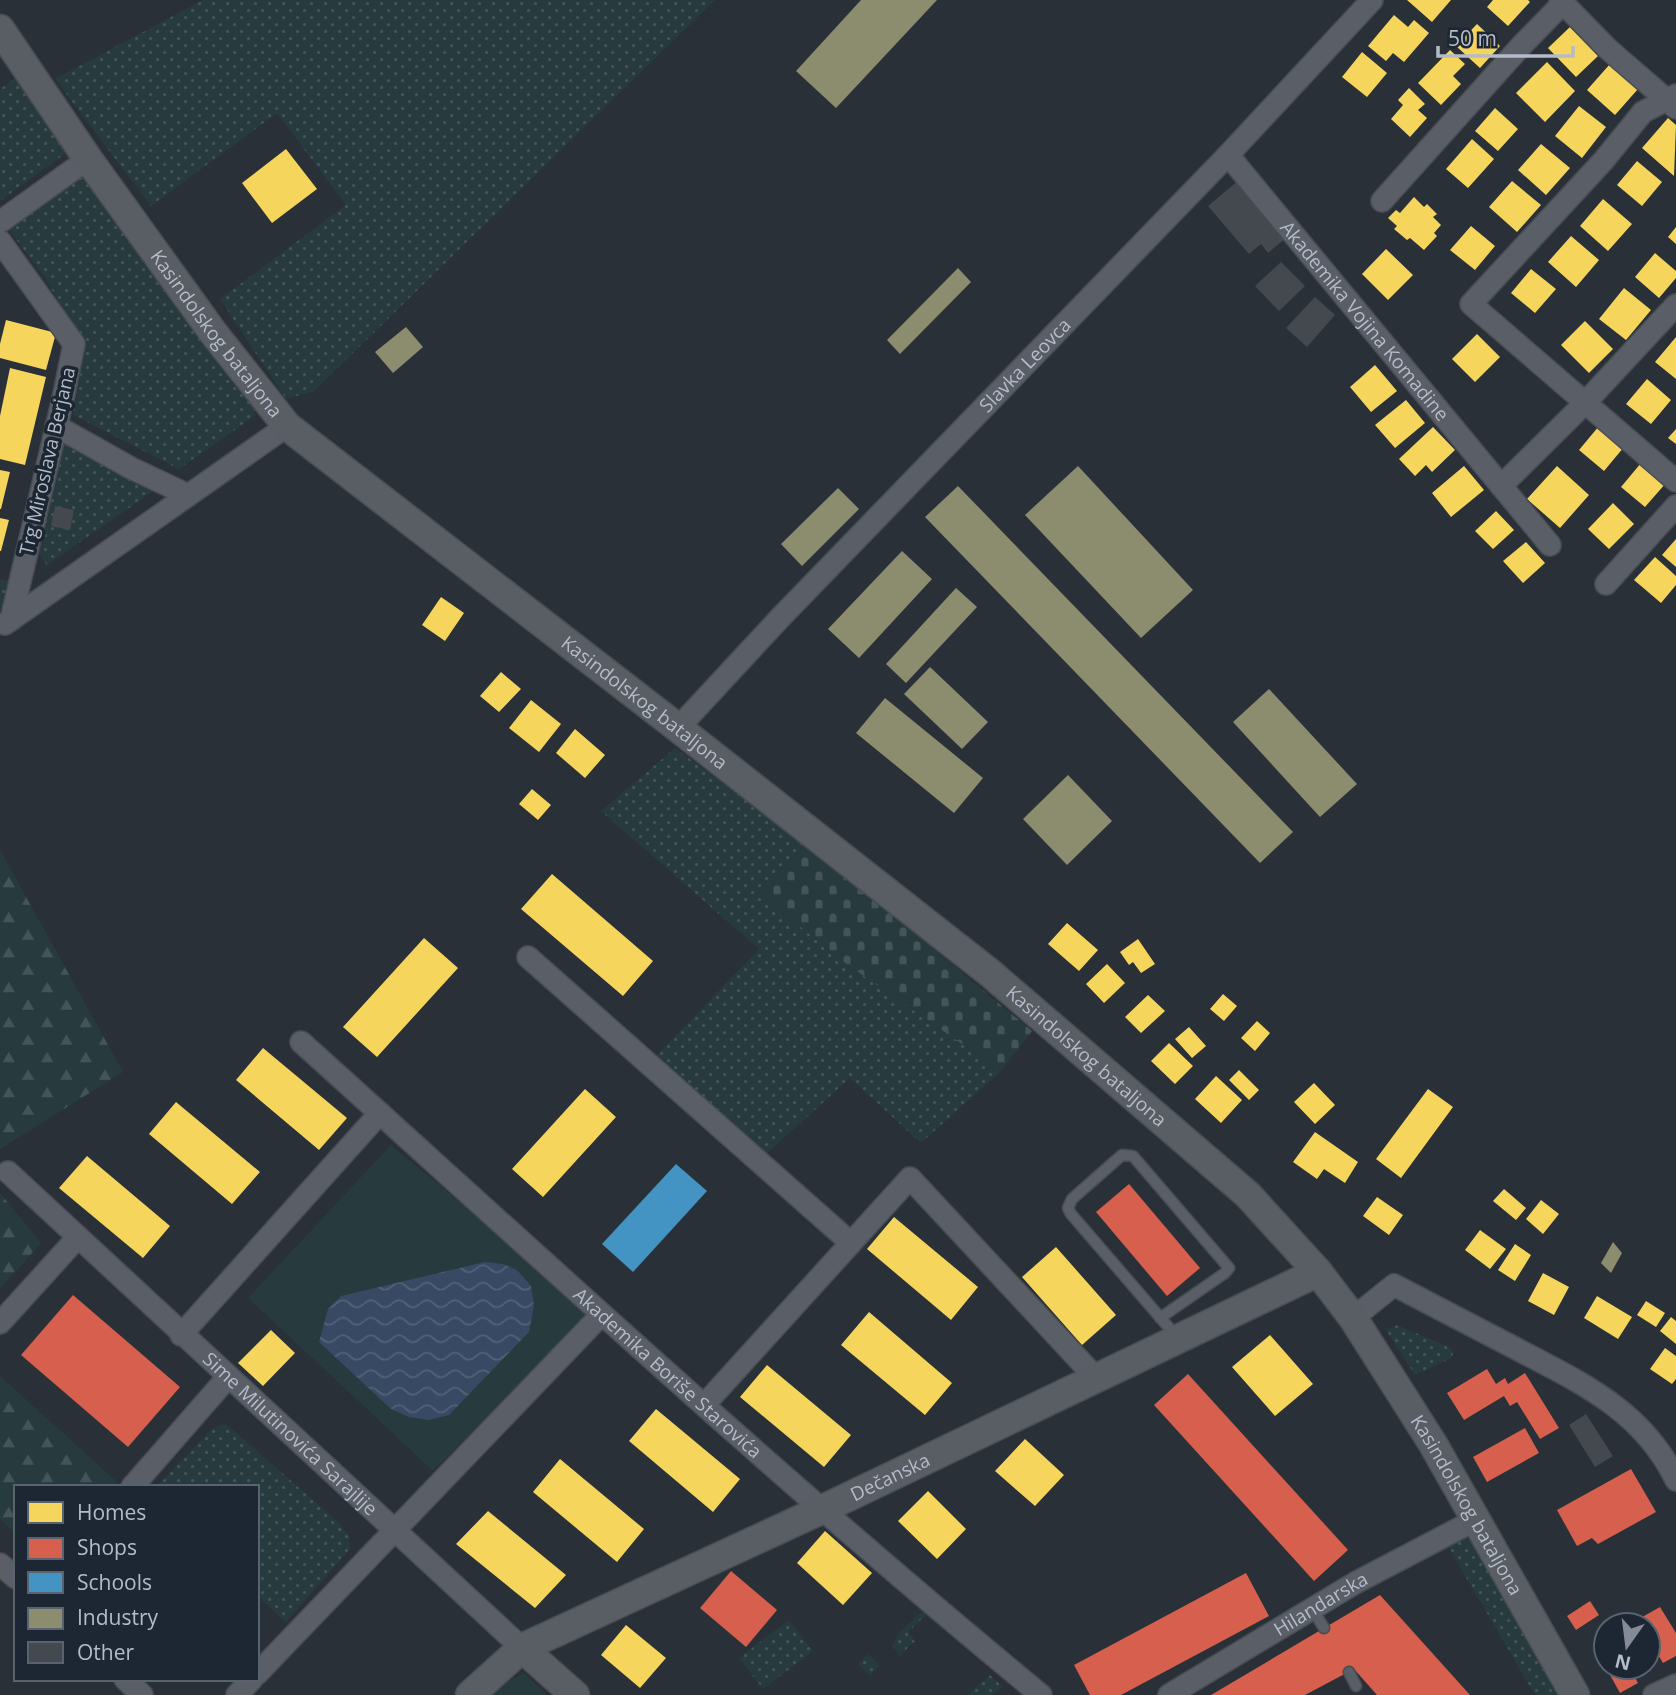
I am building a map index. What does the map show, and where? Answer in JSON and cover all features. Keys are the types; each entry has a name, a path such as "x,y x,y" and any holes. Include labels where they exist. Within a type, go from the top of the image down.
{"street":[{"name":"Slavka Leovca","path":"678,728 780,618 1228,155 1372,0"},
{"path":"1382,201 1562,2 1608,49 1673,102"},
{"name":"Kasindolskog bataljona","path":"0,29 88,159 212,331 287,426 678,728 989,973 1248,1195 1318,1272 1353,1318 1433,1444 1575,1695"},
{"path":"1673,102 1643,112 1604,160 1471,304 1676,481"},
{"name":"Akademika Vojina Komadine","path":"1228,155 1550,545"},
{"path":"0,222 88,159"},
{"name":"Trg Miroslava Berjana","path":"0,241 74,344 56,426 5,624"},
{"path":"1501,486 1584,404 1676,305"},
{"path":"56,426 131,468 188,495"},
{"name":"Trg Miroslava Berjana","path":"5,624 287,426"},
{"path":"1606,584 1676,506"},
{"path":"528,957 851,1243"},
{"name":"Akademika Boriše Starovića","path":"301,1042 602,1314 947,1618 1041,1695"},
{"path":"181,1335 380,1114"},
{"name":"Sime Milutinovića Sarajlije","path":"8,1172 181,1335 575,1695"},
{"path":"705,1404 910,1178 1096,1378"},
{"path":"0,1323 78,1237"},
{"name":"Dečanska","path":"470,1695 522,1648 823,1509 1318,1272"},
{"path":"1353,1318 1394,1285 1605,1397 1647,1433 1676,1480"},
{"path":"259,1672 602,1314"},
{"path":"134,1485 228,1377"},
{"name":"Hilandarska","path":"1168,1695 1318,1619 1355,1583 1477,1519"},
{"path":"0,1564 14,1576"},
{"path":"127,1681 142,1695"},
{"path":"237,1695 251,1681"},
{"path":"1654,1695 1676,1685"}],"lane":[{"path":"1160,1318 1226,1273 1229,1268 1133,1156 1122,1155 1072,1199 1068,1208 1160,1318 1178,1339"},
{"path":"1349,1672 1356,1686"}],"green space":[{"path":"203,0 715,0 314,391 286,399 220,299 346,205 277,113 151,206 55,79"},
{"path":"20,75 73,148 0,201 0,89"},
{"path":"83,172 258,401 253,417 179,469 73,415 85,348 45,278 7,227"},
{"path":"65,437 162,485 47,565 36,550"},
{"path":"0,579 12,582 4,614 0,617"},
{"path":"675,748 805,842 762,896 848,965 1001,1071 921,1143 850,1078 755,1164 656,1056 759,949 601,811"},
{"path":"805,842 1032,1031 1001,1071 848,965 762,896"},
{"path":"0,850 123,1072 0,1149"},
{"path":"391,1145 594,1313 433,1471 248,1298"},
{"path":"0,1193 41,1243 0,1289"},
{"path":"1397,1325 1451,1348 1451,1358 1415,1375 1386,1330"},
{"path":"0,1376 117,1482 115,1485 14,1485 14,1531 0,1519"},
{"path":"226,1424 338,1522 349,1536 350,1549 286,1622 259,1598 259,1485 158,1485 213,1428"},
{"path":"1467,1538 1485,1552 1568,1695 1535,1695 1446,1543"},
{"path":"924,1610 927,1614 908,1632 915,1641 900,1655 892,1646 897,1635"},
{"path":"789,1620 813,1651 763,1689 739,1658"},
{"path":"868,1654 880,1666 870,1676 858,1664"},
{"path":"524,1673 547,1695 483,1695 486,1692"},
{"path":"990,1675 1003,1687 992,1695 967,1695"}],"water":[{"path":"485,1262 503,1264 517,1270 531,1286 534,1306 529,1332 449,1415 429,1420 409,1417 391,1409 319,1342 328,1309 341,1296"}],"building: Homes":[{"path":"1407,0 1451,0 1432,22"},
{"path":"1493,0 1530,2 1508,26 1487,7"},
{"path":"1394,15 1408,27 1414,20 1429,33 1404,62 1393,53 1386,61 1368,46"},
{"path":"1477,24 1500,46 1480,68 1456,46"},
{"path":"1570,27 1598,56 1576,77 1548,48"},
{"path":"1450,50 1465,64 1453,76 1461,84 1441,105 1418,83"},
{"path":"1362,52 1387,73 1367,97 1342,77"},
{"path":"1547,62 1575,91 1545,122 1516,93"},
{"path":"1610,64 1638,89 1615,115 1587,90"},
{"path":"1409,88 1425,104 1418,110 1427,118 1410,137 1391,119 1403,105 1398,100"},
{"path":"1579,106 1606,127 1582,158 1555,136"},
{"path":"1495,108 1518,129 1498,151 1475,131"},
{"path":"1668,118 1676,125 1674,176 1642,148"},
{"path":"1472,139 1494,159 1468,188 1446,169"},
{"path":"1541,144 1570,168 1546,195 1518,170"},
{"path":"286,149 317,189 272,223 242,183"},
{"path":"1637,161 1662,182 1642,206 1617,185"},
{"path":"1512,181 1541,205 1517,232 1489,207"},
{"path":"1414,197 1437,214 1433,217 1441,225 1434,233 1437,236 1424,250 1394,229 1397,226 1388,218 1396,210 1400,213"},
{"path":"1603,199 1632,224 1608,251 1580,226"},
{"path":"1471,226 1495,246 1475,270 1450,250"},
{"path":"1676,227 1676,244 1668,237"},
{"path":"1571,236 1599,260 1576,287 1548,262"},
{"path":"1386,249 1413,275 1388,300 1362,274"},
{"path":"1655,253 1676,271 1676,278 1659,298 1635,277"},
{"path":"1531,269 1556,289 1535,313 1511,293"},
{"path":"1624,288 1651,310 1626,340 1599,319"},
{"path":"6,320 56,333 46,370 0,358 0,344"},
{"path":"1585,321 1613,349 1589,373 1561,345"},
{"path":"1477,334 1500,357 1475,382 1452,359"},
{"path":"1676,337 1676,379 1655,362"},
{"path":"1375,365 1397,391 1371,412 1350,387"},
{"path":"10,368 46,377 25,465 0,459 0,416"},
{"path":"1647,379 1671,400 1651,424 1626,404"},
{"path":"1406,400 1425,423 1395,448 1375,425"},
{"path":"1599,426 1624,447 1604,471 1579,450"},
{"path":"1433,427 1455,450 1432,472 1426,465 1415,476 1399,459"},
{"path":"1676,429 1676,444 1668,438"},
{"path":"1641,463 1666,483 1645,507 1621,487"},
{"path":"1464,466 1484,490 1451,517 1432,493"},
{"path":"1557,466 1589,495 1560,528 1527,499"},
{"path":"0,470 10,472 1,509 0,509"},
{"path":"1613,503 1634,524 1609,549 1588,529"},
{"path":"1496,511 1514,530 1493,549 1475,531"},
{"path":"0,518 9,520 1,551 0,551"},
{"path":"1676,539 1676,567 1662,555"},
{"path":"1526,542 1545,563 1523,583 1503,561"},
{"path":"1655,557 1676,576 1676,585 1661,603 1634,580"},
{"path":"441,597 464,613 445,641 422,625"},
{"path":"501,672 521,689 499,712 480,696"},
{"path":"531,700 561,724 539,752 509,728"},
{"path":"575,729 605,755 585,778 556,753"},
{"path":"532,789 551,805 538,820 519,804"},
{"path":"552,874 653,961 623,996 521,909"},
{"path":"1067,923 1098,950 1079,971 1048,944"},
{"path":"424,938 458,968 377,1057 343,1027"},
{"path":"1138,939 1155,964 1141,973 1133,962 1129,965 1120,952"},
{"path":"1107,964 1125,983 1104,1003 1086,984"},
{"path":"1223,994 1237,1006 1224,1021 1210,1009"},
{"path":"1148,995 1165,1011 1141,1033 1125,1017"},
{"path":"1257,1021 1270,1033 1255,1051 1241,1038"},
{"path":"1189,1027 1206,1046 1192,1058 1175,1039"},
{"path":"1169,1043 1193,1066 1175,1084 1151,1061"},
{"path":"263,1048 347,1118 319,1150 236,1080"},
{"path":"1239,1070 1259,1090 1249,1100 1229,1080"},
{"path":"1216,1076 1242,1100 1221,1123 1195,1099"},
{"path":"1314,1083 1335,1105 1315,1124 1294,1102"},
{"path":"585,1089 616,1117 543,1197 512,1169"},
{"path":"1428,1089 1453,1107 1401,1178 1376,1159"},
{"path":"176,1102 260,1172 232,1204 149,1134"},
{"path":"1315,1132 1358,1162 1345,1183 1324,1169 1317,1179 1293,1162"},
{"path":"87,1156 170,1226 143,1258 59,1188"},
{"path":"1504,1189 1526,1208 1516,1220 1493,1201"},
{"path":"1377,1197 1403,1215 1389,1235 1363,1216"},
{"path":"1541,1200 1559,1214 1543,1234 1526,1219"},
{"path":"894,1217 978,1287 951,1320 867,1249"},
{"path":"1480,1230 1506,1249 1490,1269 1465,1250"},
{"path":"1515,1244 1531,1255 1515,1281 1498,1270"},
{"path":"1056,1247 1116,1315 1082,1345 1022,1277"},
{"path":"1543,1273 1569,1287 1554,1315 1528,1301"},
{"path":"1597,1296 1632,1317 1618,1339 1584,1318"},
{"path":"1646,1301 1665,1313 1656,1327 1637,1315"},
{"path":"869,1312 952,1383 925,1415 841,1345"},
{"path":"1671,1317 1676,1321 1676,1344 1660,1331"},
{"path":"271,1330 295,1353 263,1386 238,1363"},
{"path":"1270,1335 1313,1384 1275,1416 1232,1367"},
{"path":"1665,1348 1676,1356 1676,1379 1672,1384 1650,1369"},
{"path":"767,1365 851,1435 824,1467 740,1397"},
{"path":"656,1409 740,1479 713,1512 629,1441"},
{"path":"1025,1439 1064,1475 1035,1506 995,1471"},
{"path":"560,1459 644,1529 617,1562 533,1492"},
{"path":"928,1491 966,1529 937,1559 898,1521"},
{"path":"488,1511 566,1575 535,1608 456,1544"},
{"path":"825,1531 872,1573 843,1605 797,1563"},
{"path":"626,1625 666,1658 640,1688 601,1655"}],"building: Shops":[{"path":"1129,1184 1200,1268 1167,1296 1096,1212"},
{"path":"73,1295 180,1387 128,1447 21,1355"},
{"path":"1487,1369 1496,1384 1505,1378 1508,1384 1525,1373 1559,1428 1540,1439 1517,1402 1510,1406 1504,1396 1464,1420 1447,1393"},
{"path":"1188,1374 1348,1550 1314,1581 1154,1405"},
{"path":"1525,1428 1539,1453 1487,1482 1473,1457"},
{"path":"1631,1469 1656,1512 1598,1544 1592,1538 1577,1546 1557,1510"},
{"path":"731,1571 777,1610 746,1647 700,1608"},
{"path":"1246,1573 1269,1616 1121,1695 1090,1695 1074,1665"},
{"path":"1380,1595 1470,1695 1377,1695 1354,1669 1305,1695 1211,1695"},
{"path":"1590,1601 1596,1611 1592,1611 1592,1620 1576,1630 1567,1616"},
{"path":"1660,1607 1676,1633 1676,1656 1663,1663 1662,1611 1653,1611"},
{"path":"1613,1681 1637,1681 1638,1683 1620,1693"}],"building: Schools":[{"path":"676,1164 707,1191 633,1272 602,1244"}],"building: Industry":[{"path":"861,0 937,0 836,108 796,71"},
{"path":"958,268 971,282 900,354 887,340"},
{"path":"406,327 423,347 393,373 375,352"},
{"path":"1078,466 1193,590 1141,638 1025,515"},
{"path":"958,486 1293,832 1260,863 925,517"},
{"path":"838,488 859,509 802,566 781,544"},
{"path":"902,551 932,579 859,658 828,629"},
{"path":"956,588 977,607 906,683 886,664"},
{"path":"930,667 988,722 962,749 904,694"},
{"path":"1269,689 1357,784 1320,817 1233,722"},
{"path":"885,698 983,778 954,813 856,733"},
{"path":"1068,775 1112,821 1067,865 1023,819"},
{"path":"1613,1242 1622,1253 1611,1273 1601,1263"}],"building: Other":[{"path":"1239,180 1287,237 1268,253 1261,244 1249,254 1208,206"},
{"path":"1281,262 1305,286 1279,311 1255,286"},
{"path":"1315,297 1335,315 1307,347 1286,328"},
{"path":"55,506 74,510 70,530 51,526"},
{"path":"1586,1414 1613,1456 1595,1467 1569,1425"}]}
